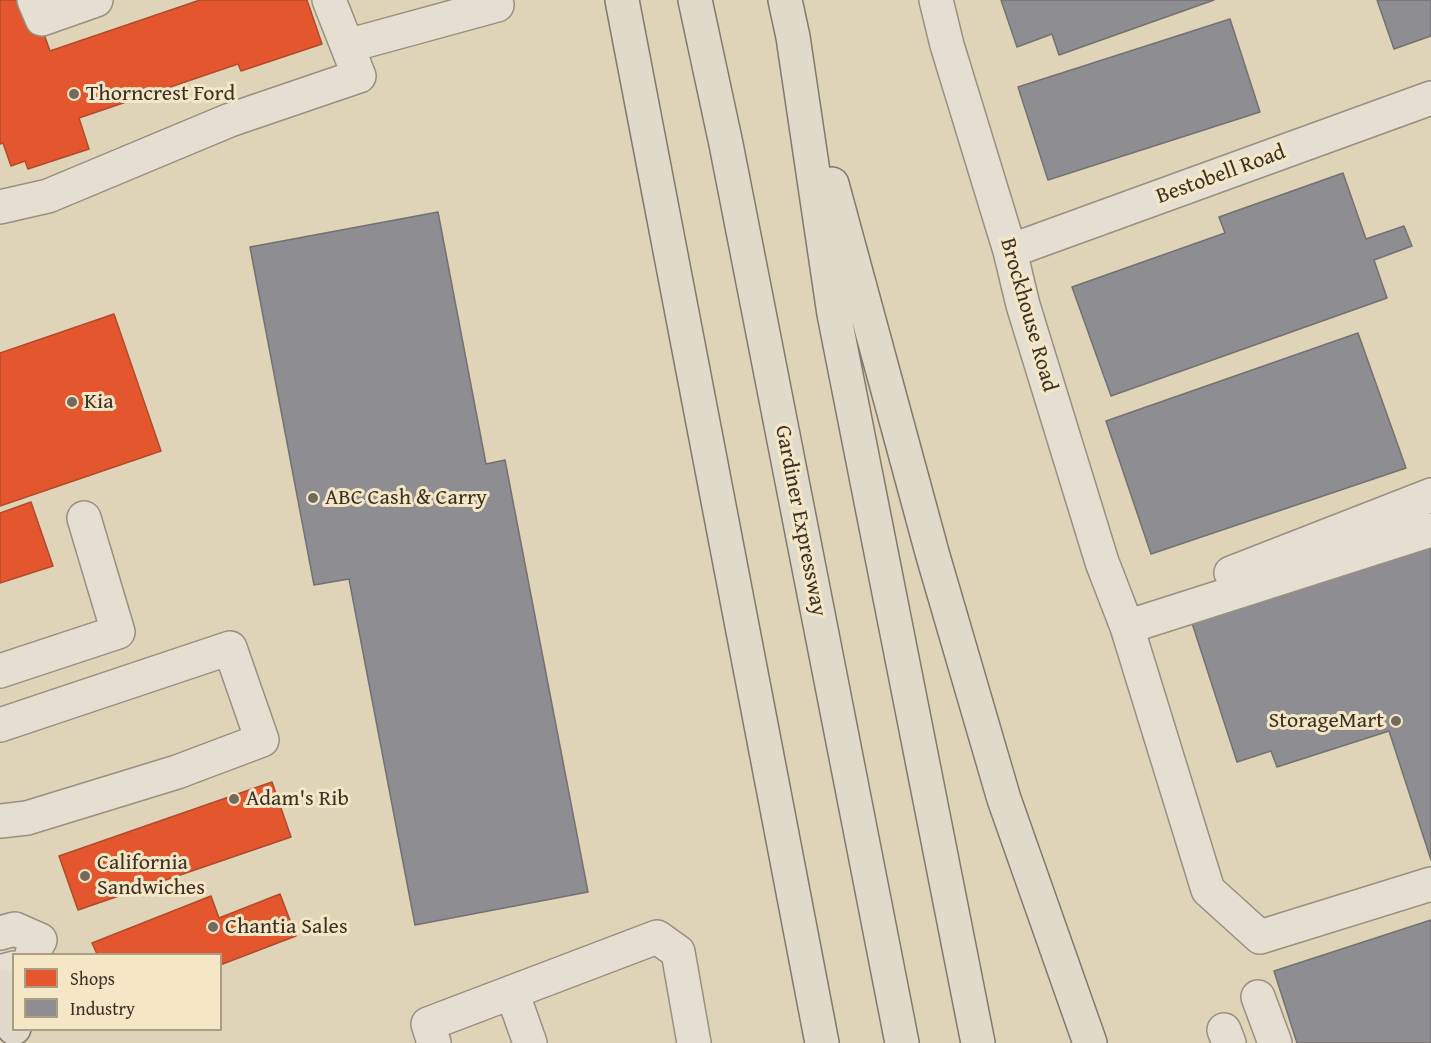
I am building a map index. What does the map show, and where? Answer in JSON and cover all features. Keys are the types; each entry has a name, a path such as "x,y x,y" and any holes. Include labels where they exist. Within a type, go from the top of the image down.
{"main road":[{"path":"622,0 822,1043"},
{"name":"Gardiner Expressway","path":"694,0 728,156 902,1043"},
{"path":"784,0 933,556 1004,799 1090,1043"},
{"path":"793,37 834,314 978,1043"},
{"path":"0,986 12,1023"}],"street":[{"path":"34,0 42,19 96,0"},
{"path":"0,207 48,196 230,120 359,76 329,0"},
{"path":"347,46 430,11 497,5 496,0"},
{"name":"Brockhouse Road","path":"936,0 947,45 1010,251 1023,305 1102,562 1128,627 1208,890 1260,937 1431,884"},
{"name":"Bestobell Road","path":"1010,251 1431,98"},
{"path":"1171,613 1176,594 1431,495"},
{"path":"0,671 118,632 84,518"},
{"path":"1128,627 1431,530"},
{"path":"0,725 230,648 262,740 177,772 27,818 0,821"},
{"path":"0,933 15,929 40,940 34,953"},
{"path":"434,1043 428,1024 657,937 678,952 694,1043"},
{"path":"512,992 530,1043"},
{"path":"1258,997 1275,1043"}],"building: Shops":[{"name":"Thorncrest Ford","path":"0,0 32,0 50,51 200,0 307,0 322,44 241,71 238,64 79,118 89,149 28,169 25,161 11,166 3,143 0,144"},
{"name":"Kia","path":"114,314 161,451 0,506 0,353"},
{"path":"31,502 53,566 0,583 0,513"},
{"path":"272,782 291,837 78,910 59,856"},
{"name":"Chantia Sales","path":"280,894 296,936 222,964 222,953 97,953 92,943 211,896 219,918"}],"building: Industry":[{"path":"1001,0 1214,0 1059,55 1052,34 1017,47"},
{"path":"1377,0 1431,0 1431,36 1394,49"},
{"path":"1230,19 1260,112 1048,180 1018,87"},
{"path":"1343,173 1366,239 1404,226 1412,246 1374,260 1387,298 1111,396 1072,287 1225,233 1219,217"},
{"path":"438,212 486,464 505,460 588,892 415,925 349,579 314,585 250,247"},
{"path":"1358,333 1406,468 1151,554 1106,421"},
{"path":"1431,545 1431,860 1389,731 1277,767 1271,751 1237,762 1192,623"},
{"path":"1431,920 1431,1043 1297,1043 1274,971"}],"place":[{"name":"Thorncrest Ford","path":"74,94"},
{"name":"Kia","path":"72,402"},
{"name":"ABC Cash & Carry","path":"313,498"},
{"name":"StorageMart","path":"1396,721"},
{"name":"Adam's Rib","path":"234,799"},
{"name":"California Sandwiches","path":"85,876"},
{"name":"Chantia Sales","path":"213,927"}]}
